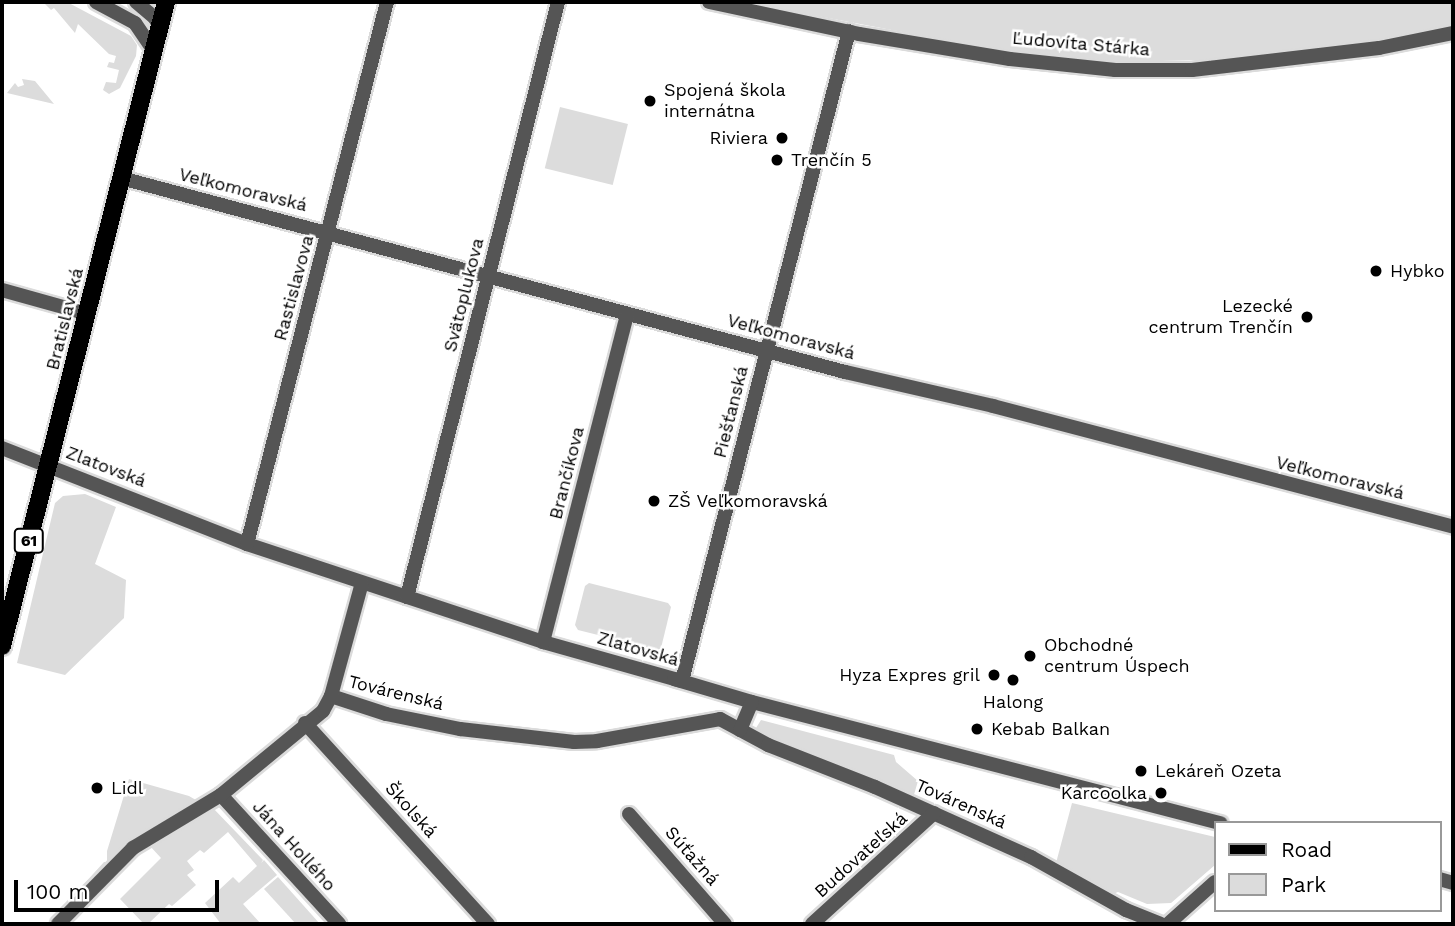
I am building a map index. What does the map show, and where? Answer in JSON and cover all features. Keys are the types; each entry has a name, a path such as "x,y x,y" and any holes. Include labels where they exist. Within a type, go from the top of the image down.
{"main road":[{"name":"Bratislavská","path":"2,646 166,2"}],"street":[{"path":"99,3 122,2"},
{"path":"136,2 160,27"},
{"name":"Rastislavova","path":"247,544 387,2"},
{"name":"Svätoplukova","path":"407,597 558,2"},
{"name":"Ľudovíta Stárka","path":"709,2 849,31 1010,59 1076,66 1192,70 1379,48 1453,33"},
{"path":"99,3 135,23 154,51"},
{"name":"Piešťanská","path":"682,681 849,31"},
{"name":"Veľkomoravská","path":"121,178 328,231 627,314 1453,527"},
{"path":"2,290 88,314"},
{"name":"Brančíkova","path":"543,642 627,314"},
{"name":"Zlatovská","path":"2,448 247,544 543,642 682,681"},
{"path":"58,924 134,848 221,794 323,711 331,696 362,583"},
{"name":"Zlatovská","path":"682,681 674,679 752,702 1214,821"},
{"name":"Továrenská","path":"331,696 386,713 460,729 574,742 597,741 720,719 768,745 934,813 1031,857 1126,910 1160,924"},
{"path":"740,730 745,725 752,702"},
{"name":"Školská","path":"305,723 488,924"},
{"name":"Jána Hollého","path":"221,794 339,924"},
{"name":"Budovateľská","path":"812,924 934,813"},
{"name":"Súťažná","path":"629,814 725,924"},
{"path":"1168,924 1214,883"}],"green space":[{"path":"43,2 67,2 131,36 137,45 136,56 120,88 109,94 103,90 106,82 116,83 119,70 107,67 109,62 114,63 116,56 109,54 78,24 75,33 54,8 51,10"},
{"path":"744,2 1453,2 1453,26 1355,46 1257,59 1113,62 1003,51"},
{"path":"22,79 35,81 54,104 7,93 15,83 18,87 24,85"},
{"path":"560,107 628,124 613,185 545,168"},
{"path":"85,494 116,507 95,564 126,580 124,618 65,675 17,663 55,503 63,496"},
{"path":"589,583 668,603 671,607 661,648 658,650 578,630 575,625 585,586"},
{"path":"761,720 894,755 896,762 918,781 913,798 763,736 756,728"},
{"path":"129,779 189,796 201,803 145,831 107,868 106,863 48,924 104,862 107,862 107,851"},
{"path":"1072,803 1214,837 1214,866 1171,903 1147,904 1118,892 1113,894 1056,863"},
{"path":"212,807 263,860 261,863 264,860 277,875 243,904 261,924 221,924 205,903 233,877 239,883 257,866 228,832 204,853 200,850 187,861 194,870 187,875 196,885 172,906 169,904 150,922 152,924 144,924 120,899 161,858 149,845"},
{"path":"278,877 320,924 296,924 264,889"}],"place":[{"name":"Spojená škola internátna","path":"650,101"},
{"name":"Riviera","path":"782,138"},
{"name":"Trenčín 5","path":"777,160"},
{"name":"Hybko","path":"1376,271"},
{"name":"Lezecké centrum Trenčín","path":"1307,317"},
{"name":"ZŠ Veľkomoravská","path":"654,501"},
{"name":"Obchodné centrum Úspech","path":"1030,656"},
{"name":"Hyza Expres gril","path":"994,675"},
{"name":"Halong","path":"1013,680"},
{"name":"Kebab Balkan","path":"977,729"},
{"name":"Lekáreň Ozeta","path":"1141,771"},
{"name":"Lidl","path":"97,788"},
{"name":"Karcoolka","path":"1161,793"}]}
